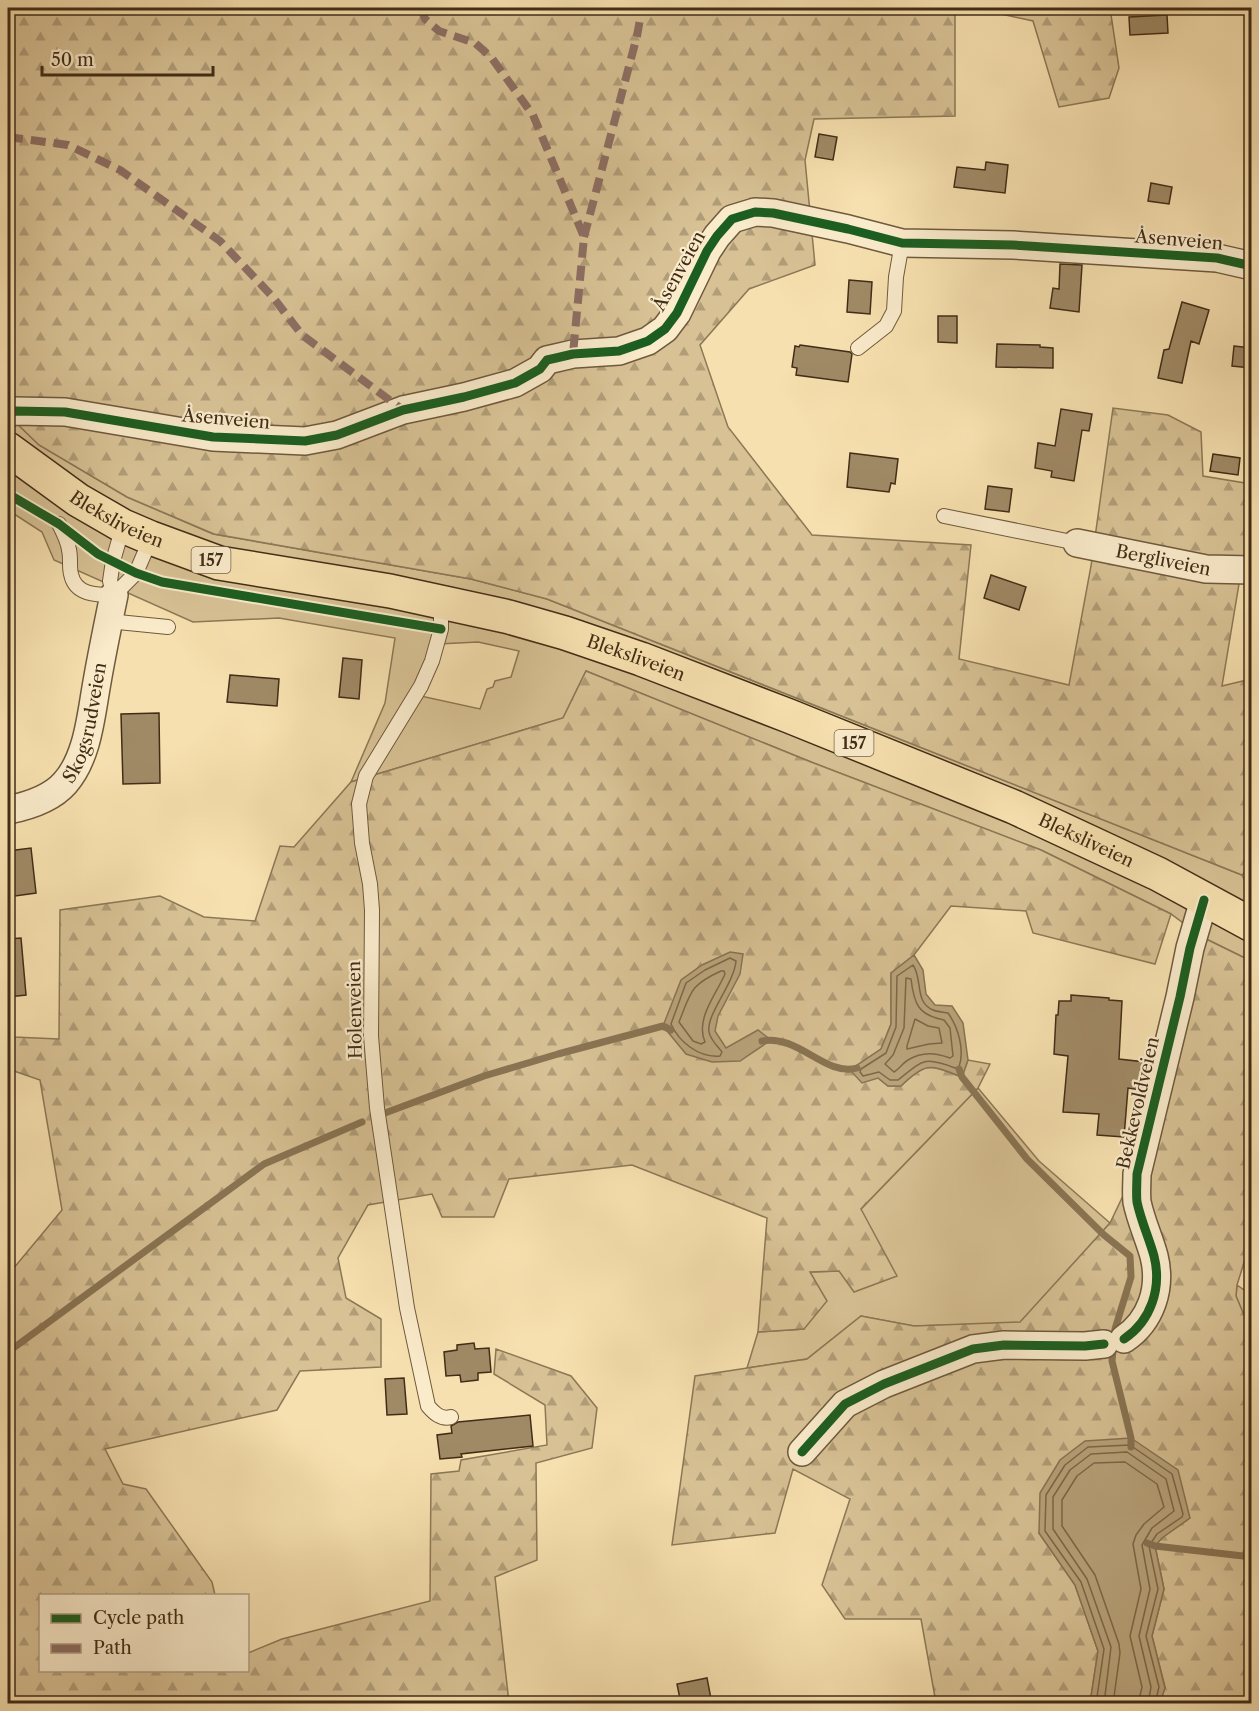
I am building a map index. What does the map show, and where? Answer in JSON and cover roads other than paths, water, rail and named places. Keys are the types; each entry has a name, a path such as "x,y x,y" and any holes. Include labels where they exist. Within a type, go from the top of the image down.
{"main road":[{"name":"Bleksliveien","path":"8,449 78,500 137,532 219,563 441,601 565,633 641,659 1024,811 1112,851 1251,925"}],"street":[{"name":"Åsenveien","path":"8,413 65,411 213,437 305,441 337,435 403,410 515,383 540,369 547,360 573,354 619,351 648,341 665,329 677,313 707,251 717,236 732,219 756,212 773,213 902,243 1013,245 1172,255 1217,258 1251,266"},
{"name":"Bergliveien","path":"1077,543 1206,569 1251,570"},
{"name":"Skogsrudveien","path":"8,810 26,807 48,797 65,783 81,757 111,608"},
{"name":"Bekkevoldveien","path":"802,1452 845,1404 884,1384 973,1349 1004,1345 1085,1346 1114,1342 1146,1317 1157,1282 1154,1256 1137,1202 1137,1174 1190,948 1204,900"}],"lane":[{"path":"858,348 886,326 894,311 896,277 902,243"},
{"path":"944,516 1077,543"},
{"path":"59,524 67,540 71,576 75,587 97,595 111,608 168,627"},
{"path":"111,608 136,573 137,532"},
{"name":"Skogsrudveien","path":"111,608 110,581 113,561 137,532"},
{"name":"Holenveien","path":"441,601 441,629 432,661 421,686 366,776 359,804 372,910 371,1036 377,1108 406,1308 428,1406 436,1415 448,1419 451,1417"}],"water":[{"path":"730,952 743,954 740,974 718,1016 715,1031 726,1048 758,1030 771,1040 740,1061 712,1062 686,1054 663,1026 681,980 702,965"},
{"path":"914,955 923,970 926,994 935,1005 952,1006 963,1023 968,1060 962,1077 929,1068 917,1072 901,1086 888,1086 878,1078 862,1083 850,1070 881,1049 891,1024 891,973"},
{"path":"1131,1438 1178,1470 1190,1518 1162,1538 1155,1546 1164,1589 1152,1636 1165,1688 1160,1703 1090,1703 1098,1651 1075,1585 1039,1533 1040,1493 1060,1460 1085,1441"}],"waterway":[{"path":"385,1113 484,1076 558,1054 663,1026 671,1030"},
{"path":"762,1041 788,1044 834,1067 857,1068"},
{"path":"959,1069 962,1077 1027,1159 1104,1235 1130,1256 1131,1277 1115,1329 1112,1361 1131,1438 1131,1447"},
{"path":"8,1352 264,1164 362,1122"},
{"path":"1147,1543 1155,1546 1252,1557"}]}
